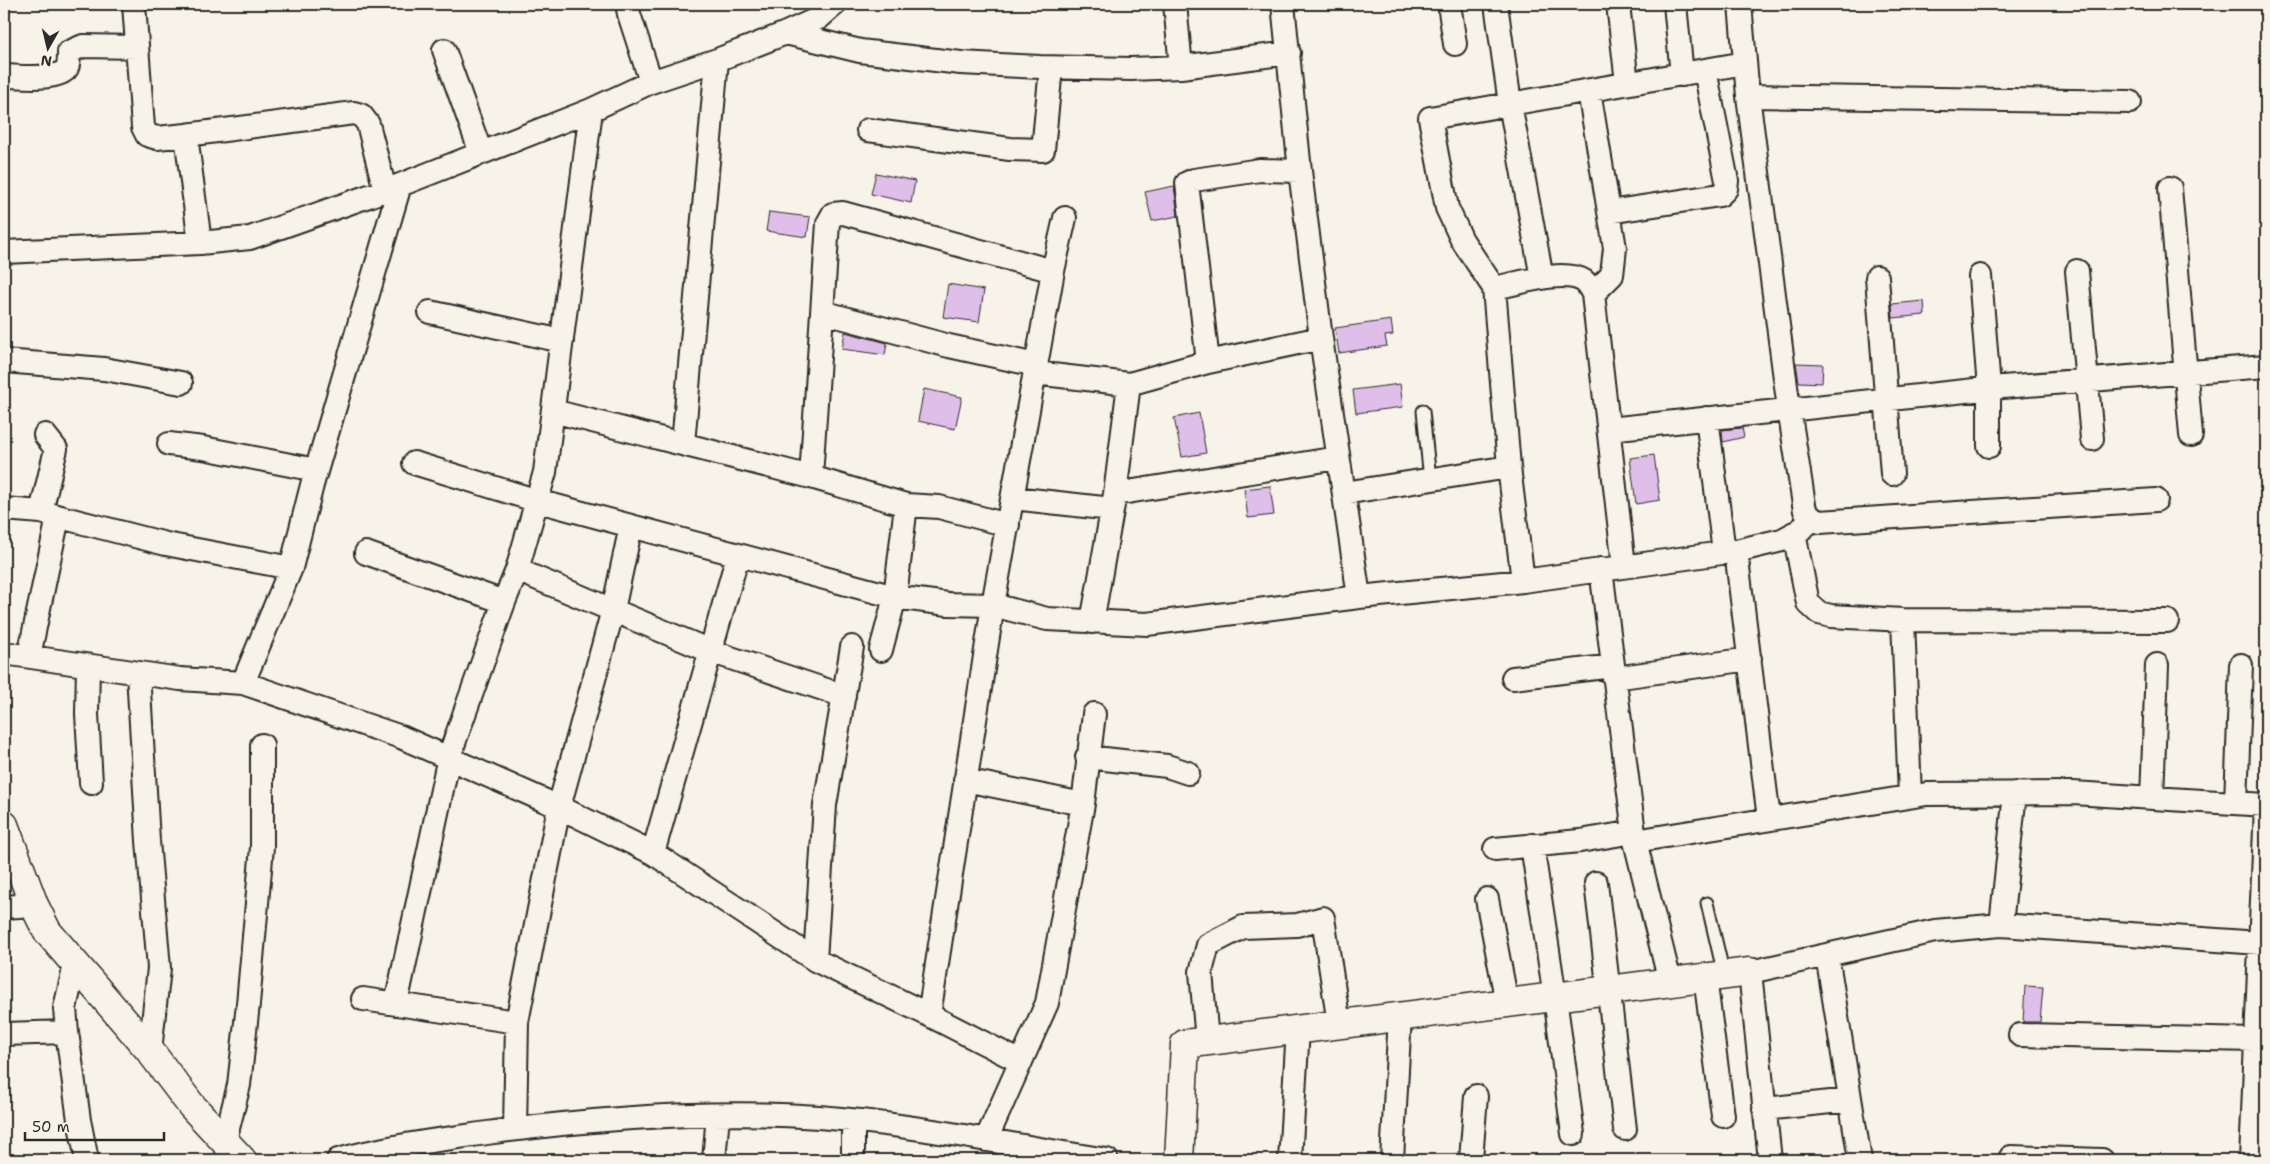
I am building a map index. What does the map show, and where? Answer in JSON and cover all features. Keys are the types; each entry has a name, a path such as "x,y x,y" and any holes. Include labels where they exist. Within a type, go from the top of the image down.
{"street":[{"path":"134,4 144,127 147,135 157,138 186,135 354,113 361,115 368,124 393,187 291,568 243,683"},
{"path":"628,4 629,14 651,82"},
{"path":"4,252 200,243 250,238 393,187 591,110 651,82 717,60 786,33 819,18 835,4"},
{"path":"1175,4 1181,67"},
{"path":"1283,4 1300,172 1321,338 1359,596"},
{"path":"1449,4 1455,44"},
{"path":"1496,4 1510,104 1542,278"},
{"path":"1618,4 1628,83"},
{"path":"1675,4 1682,75"},
{"path":"1740,4 1748,96 1789,409 1805,511 1812,519 1820,522 2156,500"},
{"path":"786,33 860,52 961,62 1051,68 1181,67 1289,53"},
{"path":"4,76 54,76 63,73 68,67 69,52 83,46 137,47"},
{"path":"444,50 481,153"},
{"path":"683,444 717,60"},
{"path":"1523,581 1509,467 1494,288 1462,240 1447,208 1430,118 1745,63"},
{"path":"868,130 1010,149 1043,150 1051,68"},
{"path":"1609,212 1720,195 1726,189 1727,181 1705,70"},
{"path":"1589,90 1615,248 1612,275 1593,294"},
{"path":"1748,96 2130,102"},
{"path":"396,1004 449,757 517,570 546,472 591,110"},
{"path":"186,135 200,243"},
{"path":"1208,362 1187,183 1194,180 1260,170 1300,172"},
{"path":"2170,188 2191,435"},
{"path":"811,477 828,223 832,214 837,212 1053,270"},
{"path":"929,1014 993,604 1053,270 1065,218"},
{"path":"2077,271 2092,439"},
{"path":"1494,288 1542,278 1569,275 1585,282 1593,294 1624,566"},
{"path":"1980,276 1989,388 1989,446"},
{"path":"1877,277 1888,399 1892,474"},
{"path":"430,312 562,341"},
{"path":"822,312 1035,369 1129,384 1208,362 1321,338"},
{"path":"4,361 104,369 180,383"},
{"path":"1609,429 1989,388 2266,366"},
{"path":"1092,622 1113,502 1129,384"},
{"path":"553,411 811,477 906,505 939,507 1008,525"},
{"path":"1707,418 1750,659 1769,819"},
{"path":"29,656 50,514 56,449 46,435"},
{"path":"169,444 203,448 316,470"},
{"path":"1013,498 1113,502 1338,458"},
{"path":"414,463 538,501 894,597 948,604 993,604 1047,620 1092,622 1147,624 1359,596 1523,581 1730,552 1782,540 1812,519"},
{"path":"1344,493 1509,467"},
{"path":"881,650 894,597 906,505"},
{"path":"4,509 50,514 166,544 234,559 291,568"},
{"path":"515,1129 517,1022 559,807 613,610 631,526"},
{"path":"1794,533 1808,603 1819,613 1831,616 1903,620 2167,621"},
{"path":"366,553 504,602"},
{"path":"653,853 738,555"},
{"path":"1600,569 1635,837 1670,982"},
{"path":"517,570 710,651 844,696"},
{"path":"1903,620 1910,796"},
{"path":"815,960 825,805 852,647"},
{"path":"4,653 180,679 243,683 401,737 559,807 653,853 815,960 929,1014 1019,1062"},
{"path":"1513,678 1613,672 1750,659"},
{"path":"2152,798 2157,664"},
{"path":"2236,803 2241,665"},
{"path":"88,666 87,714 91,783"},
{"path":"138,673 148,841 159,968 150,1052"},
{"path":"986,1140 1019,1062 1047,1003 1083,804 1087,757 1094,714"},
{"path":"225,1140 238,1085 248,1004 262,847 262,745"},
{"path":"1087,757 1167,766 1188,773"},
{"path":"965,780 1083,804"},
{"path":"2001,925 2015,793"},
{"path":"1494,849 1635,837 1769,819 1927,794 2072,793 2266,805 2251,1160"},
{"path":"4,825 34,906 47,931 150,1052 191,1106 242,1160"},
{"path":"1532,845 1555,996 1573,1134"},
{"path":"1596,883 1625,1129"},
{"path":"1487,899 1506,1003"},
{"path":"4,907 34,906"},
{"path":"1207,1041 1201,972 1208,945 1243,927 1297,925 1323,918 1338,1024"},
{"path":"1179,1160 1185,1044 1750,972 1934,931 2001,925 2260,943"},
{"path":"1827,955 1860,1160"},
{"path":"76,965 65,1008 79,1120 87,1160"},
{"path":"1750,972 1770,1160"},
{"path":"1714,976 1723,1116"},
{"path":"363,999 517,1022"},
{"path":"1392,1160 1400,1016"},
{"path":"1290,1160 1298,1029"},
{"path":"4,1034 67,1032"},
{"path":"2020,1035 2256,1040"},
{"path":"1471,1160 1476,1096"},
{"path":"1764,1109 1850,1100"},
{"path":"714,1160 718,1115"},
{"path":"338,1160 389,1147 515,1129 618,1117 718,1115 819,1117 986,1140 1051,1156 1107,1160"},
{"path":"852,1160 853,1121"},
{"path":"2011,1157 2102,1160"}],"lane":[{"path":"1423,411 1430,480"},
{"path":"1707,903 1714,976"}],"building":[{"path":"876,173 915,181 911,203 871,194"},
{"path":"1174,186 1178,216 1152,221 1145,192"},
{"path":"769,212 810,217 807,237 766,231"},
{"path":"948,284 984,290 979,322 943,317"},
{"path":"1924,301 1925,315 1893,318 1892,304"},
{"path":"1391,320 1393,335 1385,336 1387,346 1339,353 1335,328"},
{"path":"845,332 887,343 885,355 842,349"},
{"path":"1796,363 1823,364 1822,383 1799,382"},
{"path":"1400,384 1403,407 1356,413 1353,390"},
{"path":"924,389 962,397 955,429 918,421"},
{"path":"1199,413 1206,453 1182,457 1174,418"},
{"path":"1742,428 1744,437 1723,442 1722,430"},
{"path":"1654,455 1660,500 1636,504 1630,458"},
{"path":"1270,486 1274,515 1248,518 1244,489"},
{"path":"2025,986 2043,987 2040,1022 2023,1022"}]}
